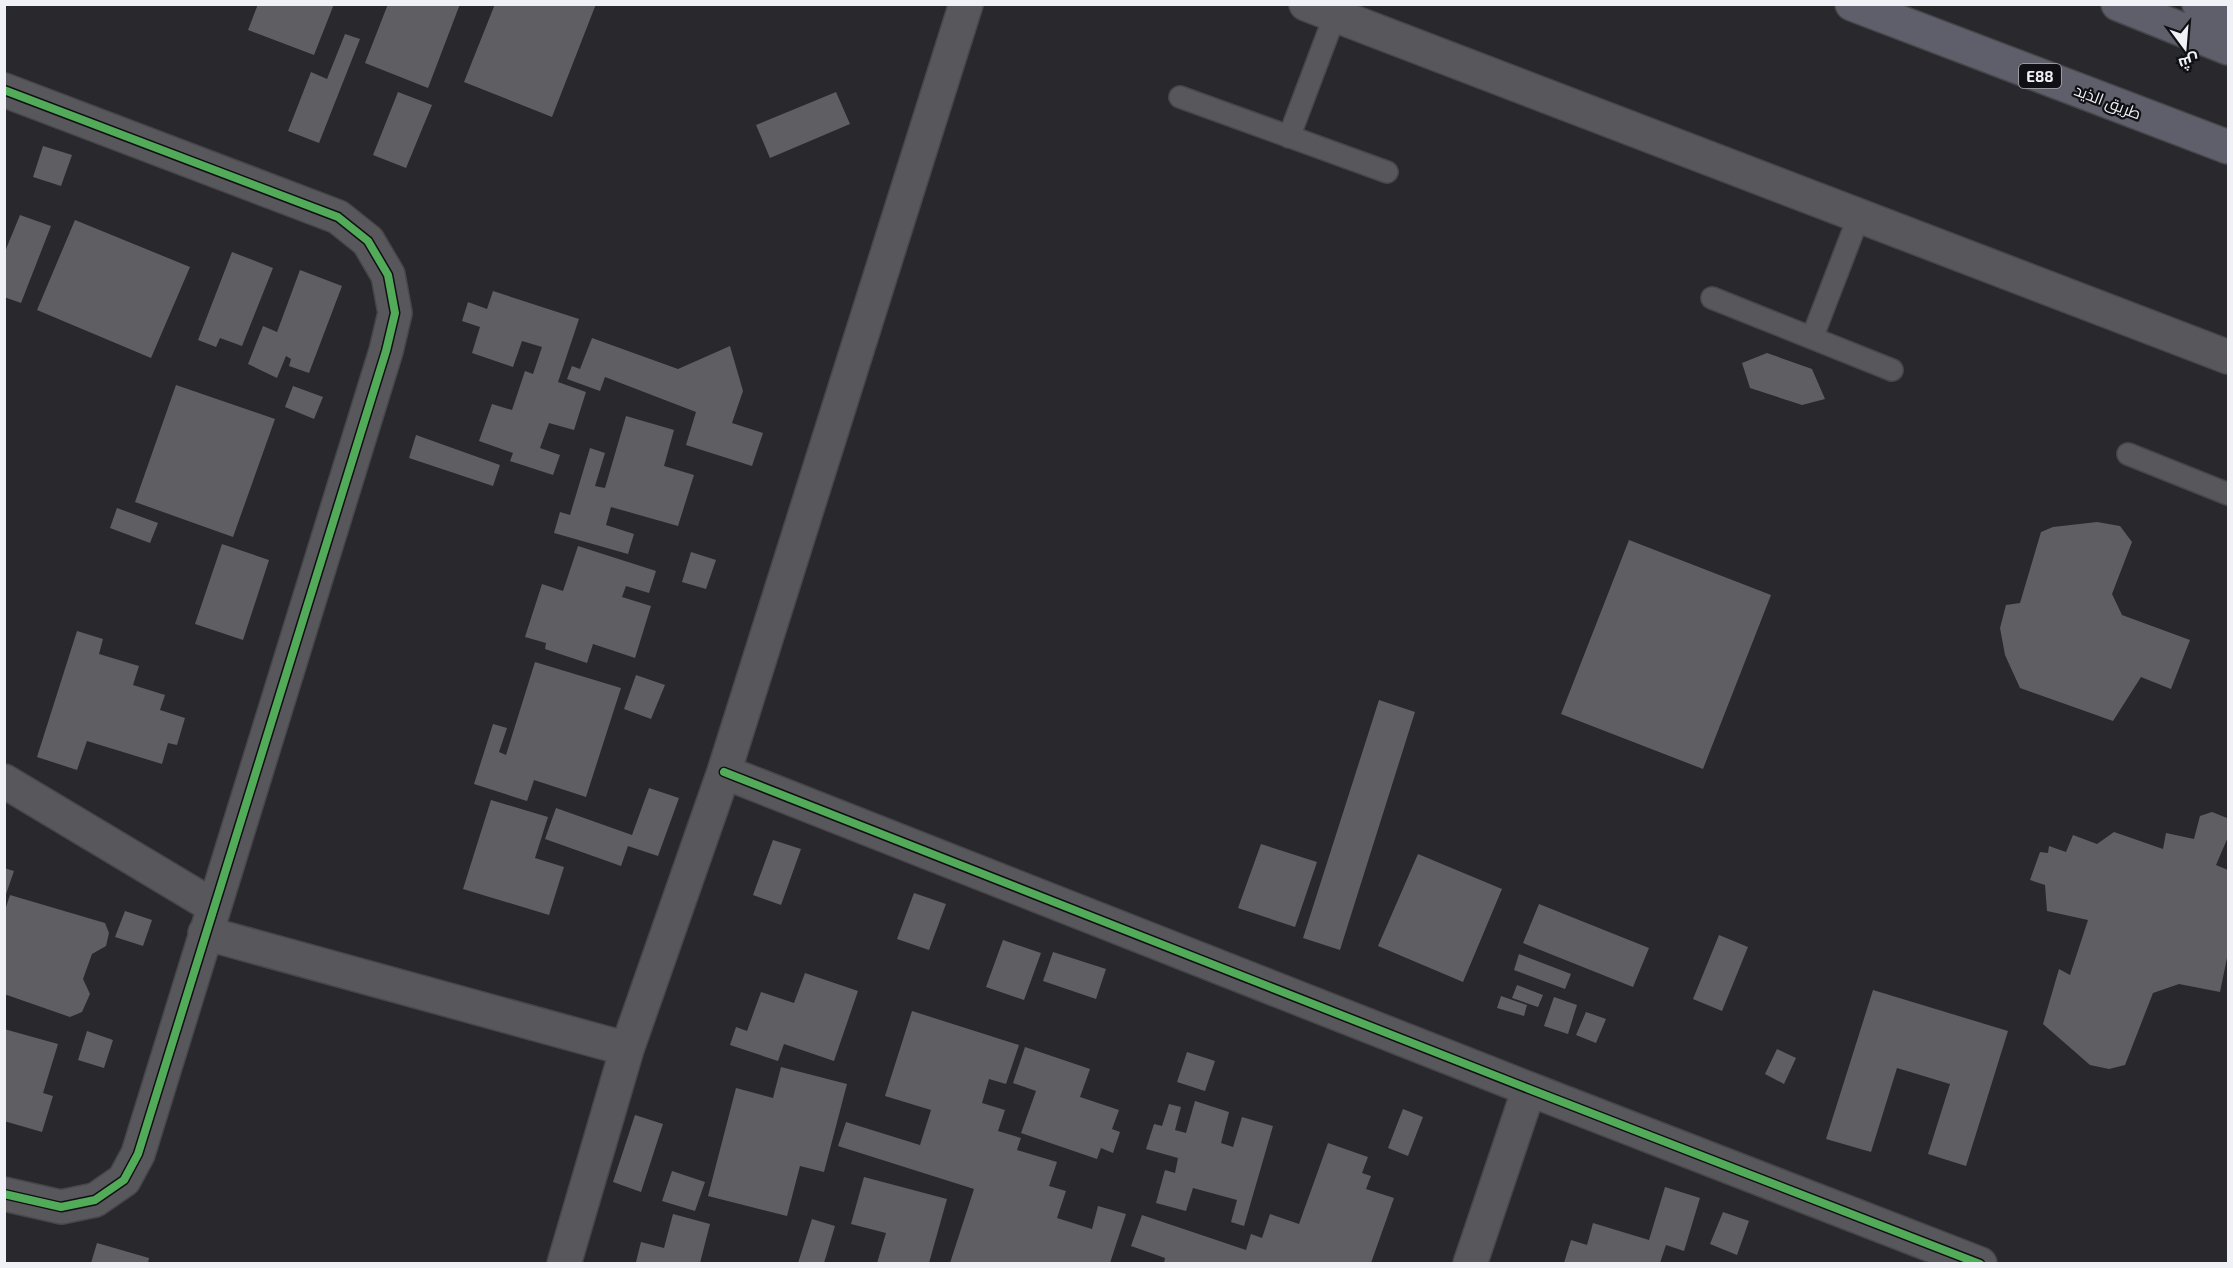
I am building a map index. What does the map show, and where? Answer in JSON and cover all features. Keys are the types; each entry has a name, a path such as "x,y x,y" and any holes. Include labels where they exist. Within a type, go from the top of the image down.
{"highway":[{"name":"طريق الذيد","path":"1852,4 2229,147"},
{"path":"2118,4 2229,48"},
{"path":"2199,4 2229,18"}],"street":[{"path":"564,1263 627,1049 724,772 966,4"},
{"path":"1320,10 2229,357"},
{"path":"4,90 338,217 368,242 388,275 394,313 386,351 138,1154 124,1180 95,1200 61,1207 4,1194"},
{"path":"724,772 1529,1089 1925,1253 1980,1263"},
{"path":"4,781 209,919 627,1049"},
{"path":"1470,1263 1529,1089"}],"lane":[{"path":"1289,137 1320,10"},
{"path":"1180,97 1387,172"},
{"path":"1812,338 1859,216"},
{"path":"1712,298 1892,370"},
{"path":"2128,454 2229,494"}],"building":[{"path":"258,4 334,4 314,55 248,30"},
{"path":"388,4 460,4 428,88 365,63"},
{"path":"495,4 596,4 552,117 464,82"},
{"path":"345,34 360,39 319,143 288,131 311,72 327,79"},
{"path":"398,92 432,105 406,168 373,155"},
{"path":"836,92 850,124 770,158 756,125"},
{"path":"43,146 72,155 61,186 33,177"},
{"path":"20,215 51,226 21,303 4,297 4,254"},
{"path":"75,220 190,267 151,358 37,310"},
{"path":"232,252 273,268 242,346 220,338 216,347 198,340"},
{"path":"300,270 342,286 309,373 289,366 291,359 286,356 277,378 248,364 263,326 277,332"},
{"path":"493,291 579,319 558,382 586,392 574,430 549,423 540,448 560,455 553,475 510,461 513,453 479,441 492,404 512,410 525,371 533,374 542,347 522,341 513,367 472,353 480,327 462,321 468,302 487,309"},
{"path":"592,338 678,369 730,346 743,391 732,423 763,433 752,466 686,445 696,412 605,377 600,391 567,379 572,366 580,369"},
{"path":"1767,353 1812,369 1825,399 1802,405 1750,388 1742,363"},
{"path":"176,385 275,419 233,537 135,502"},
{"path":"293,386 323,397 314,419 285,407"},
{"path":"626,416 674,430 664,466 694,475 678,526 611,507 606,525 634,534 628,554 554,533 560,512 570,515 590,448 605,453 595,486 605,488"},
{"path":"416,435 500,465 493,486 409,458"},
{"path":"117,508 158,523 150,543 110,528"},
{"path":"2097,522 2120,526 2132,542 2112,594 2122,615 2190,640 2171,689 2141,677 2113,721 2020,688 2005,655 2000,628 2006,605 2020,603 2041,532 2053,527"},
{"path":"1629,540 1771,595 1703,769 1561,714"},
{"path":"222,544 269,560 243,640 195,624"},
{"path":"578,546 656,571 649,593 626,586 622,597 651,606 635,658 593,644 587,663 545,649 546,643 525,637 542,584 563,591"},
{"path":"691,552 716,560 706,589 682,582"},
{"path":"77,631 103,639 99,654 139,666 133,685 165,695 160,710 185,718 177,745 168,743 162,764 87,741 77,770 37,757"},
{"path":"535,662 621,688 586,797 534,780 527,801 474,784 493,724 507,728 499,752 506,755"},
{"path":"636,675 665,685 651,719 624,709"},
{"path":"1379,700 1415,712 1340,950 1303,938"},
{"path":"649,788 679,798 658,856 628,846 621,866 545,839 556,808 632,835"},
{"path":"491,800 548,817 535,858 564,867 549,915 463,889"},
{"path":"2212,812 2227,818 2228,825 2228,837 2216,865 2228,870 2228,953 2220,992 2179,984 2153,993 2125,1065 2109,1069 2090,1065 2043,1024 2059,969 2070,975 2088,920 2047,911 2045,885 2030,880 2040,852 2048,853 2049,846 2066,852 2073,835 2097,844 2114,832 2163,849 2166,833 2194,839 2200,816"},
{"path":"773,840 801,849 781,905 753,895"},
{"path":"1261,844 1317,862 1295,927 1238,908"},
{"path":"1418,854 1502,889 1463,982 1378,946"},
{"path":"4,868 14,871 5,897 4,897"},
{"path":"914,893 946,904 929,950 897,939"},
{"path":"10,895 105,923 109,933 106,946 92,954 83,979 90,994 82,1012 70,1017 4,994 4,913"},
{"path":"1539,904 1649,948 1633,987 1523,943"},
{"path":"125,911 152,920 143,946 115,937"},
{"path":"1719,935 1748,947 1722,1011 1693,999"},
{"path":"1003,940 1041,953 1024,1000 986,987"},
{"path":"1053,952 1106,969 1096,999 1043,981"},
{"path":"1519,954 1571,974 1565,989 1514,970"},
{"path":"805,973 858,991 834,1061 784,1044 778,1061 730,1045 736,1027 747,1031 761,992 794,1003"},
{"path":"1517,985 1543,995 1538,1007 1512,998"},
{"path":"1873,990 2008,1031 1966,1166 1928,1154 1950,1084 1897,1068 1871,1152 1826,1139"},
{"path":"1501,996 1527,1005 1524,1016 1497,1008"},
{"path":"1554,997 1577,1005 1568,1034 1544,1026"},
{"path":"912,1011 1019,1045 1006,1084 989,1079 982,1103 1005,1110 998,1131 1021,1138 1017,1150 1057,1162 1049,1186 1066,1191 1057,1218 1092,1229 1098,1206 1126,1214 1110,1263 950,1263 974,1189 838,1146 846,1122 920,1145 931,1110 885,1096"},
{"path":"1586,1012 1606,1019 1596,1043 1576,1035"},
{"path":"4,1029 58,1044 43,1093 53,1096 42,1132 4,1121"},
{"path":"87,1031 113,1040 104,1068 78,1060"},
{"path":"1025,1047 1090,1069 1080,1097 1119,1110 1112,1129 1120,1132 1113,1153 1101,1148 1097,1159 1021,1133 1036,1091 1013,1083"},
{"path":"1777,1049 1796,1058 1784,1084 1765,1074"},
{"path":"1187,1052 1215,1061 1205,1091 1177,1082"},
{"path":"781,1067 847,1084 824,1172 800,1166 787,1216 708,1196 736,1088 773,1098"},
{"path":"1195,1101 1229,1112 1221,1143 1233,1147 1242,1117 1273,1126 1244,1226 1231,1222 1237,1200 1193,1188 1186,1211 1156,1203 1165,1170 1175,1173 1178,1158 1146,1149 1154,1124 1162,1126 1169,1104 1181,1107 1175,1130 1186,1133"},
{"path":"1403,1109 1423,1117 1408,1156 1388,1148"},
{"path":"635,1115 663,1124 641,1192 613,1182"},
{"path":"1328,1143 1368,1157 1362,1173 1371,1176 1366,1189 1394,1198 1371,1263 1164,1263 1165,1258 1131,1246 1142,1215 1246,1250 1251,1234 1262,1238 1270,1214 1299,1224"},
{"path":"672,1171 705,1182 695,1211 662,1201"},
{"path":"864,1177 947,1199 929,1263 877,1263 886,1233 851,1224"},
{"path":"1665,1187 1700,1198 1684,1251 1666,1245 1660,1263 1564,1263 1571,1240 1587,1245 1593,1223 1649,1240"},
{"path":"1723,1212 1749,1221 1737,1255 1710,1244"},
{"path":"673,1214 710,1224 700,1263 636,1262 641,1242 664,1248"},
{"path":"812,1219 835,1226 824,1263 798,1263"},
{"path":"97,1243 149,1258 148,1263 91,1263"}],"cycle path":[{"path":"4,90 338,217 368,241 388,275 395,313 386,351 138,1154 124,1180 95,1200 61,1207 4,1194"},
{"path":"724,772 1980,1264"}]}
